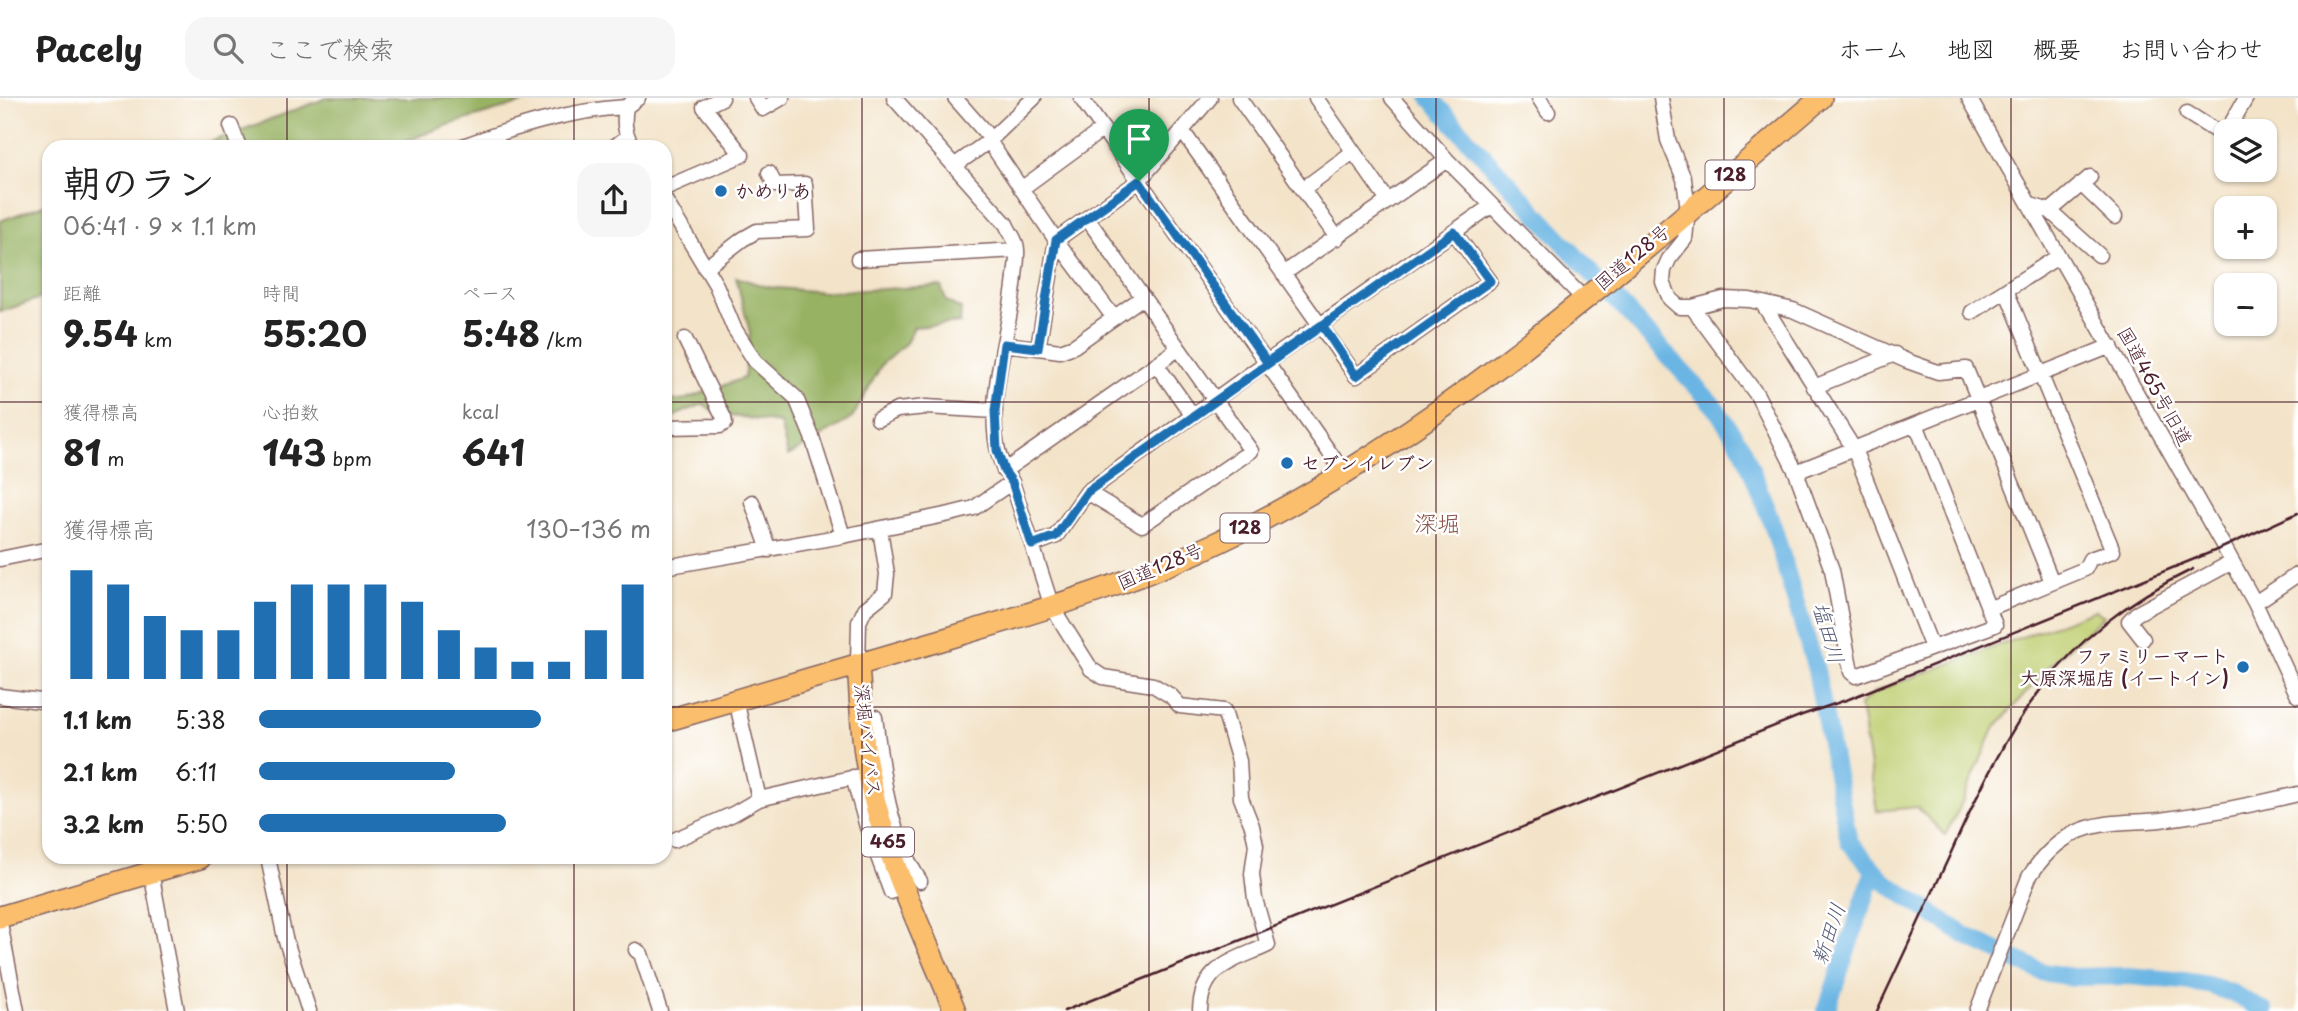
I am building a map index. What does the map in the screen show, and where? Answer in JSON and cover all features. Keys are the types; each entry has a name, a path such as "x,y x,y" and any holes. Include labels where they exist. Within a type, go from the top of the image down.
{"highway":[{"name":"国道128号","path":"672,719 1052,607 1140,576 1231,536 1344,473 1473,388 1640,252 1821,98"},
{"name":"深堀バイパス","path":"858,664 868,773 875,804 897,867 955,1011"},
{"path":"0,917 179,864"}],"street":[{"path":"672,185 742,155 704,107 722,98"},
{"path":"756,98 763,109 782,98"},
{"path":"894,98 1006,224 1017,246 1014,299 1004,344 995,411 997,450 1052,607 1091,669 1103,677 1153,685 1171,696 1180,706 1224,711 1239,761 1241,798 1256,845 1252,874 1255,899 1268,945 1219,968 1210,977 1203,991 1200,1011"},
{"path":"955,98 990,140 1056,240 1114,318"},
{"path":"954,166 990,140 1034,98"},
{"path":"1081,98 1344,473"},
{"path":"1038,348 1056,240 1139,181 1210,98"},
{"path":"1239,98 1337,238"},
{"path":"1316,98 1388,201"},
{"path":"1392,98 1447,160 1583,298"},
{"path":"1539,98 1548,112"},
{"path":"1661,98 1668,140 1684,179 1688,210 1685,239 1664,270 1663,282 1670,299 1679,307 1692,307 1723,299 1750,300 1793,310 1938,372 1966,369 2052,582"},
{"name":"国道465号旧道","path":"1969,98 2255,603 2298,696"},
{"path":"2234,119 2246,98"},
{"path":"629,140 624,120 632,103"},
{"path":"479,140 503,131 593,109 632,103"},
{"path":"2187,113 2214,130"},
{"path":"231,126 236,140"},
{"path":"1021,189 1103,129"},
{"path":"1182,132 1356,376 1490,281 1454,232"},
{"path":"1303,189 1353,152"},
{"path":"1283,274 1447,160"},
{"path":"705,268 757,231 807,229 805,184 775,185 769,173"},
{"path":"2050,211 2086,180 2106,212"},
{"path":"2031,205 2050,211 2099,255"},
{"path":"1032,545 1056,536 1087,492 1267,362 1491,206"},
{"path":"672,212 705,268 734,328 755,361 796,398 812,437 843,537"},
{"path":"1087,218 1251,451 1142,526 1087,492"},
{"path":"858,260 1017,250"},
{"path":"1972,312 2059,256"},
{"path":"1988,609 2085,569 2090,559 2113,551 2006,290"},
{"path":"1004,344 1060,351 1074,346 1143,297"},
{"path":"1763,304 1854,449 1932,648"},
{"path":"1692,307 1757,396 1796,472 1832,570 1851,671 1856,676 1995,625 1916,424"},
{"path":"672,427 720,426 725,423 685,339"},
{"path":"1796,472 2111,346"},
{"path":"672,565 843,537 974,508 1008,477 1178,349"},
{"path":"1814,387 1895,354"},
{"path":"1156,364 1193,416"},
{"path":"878,419 897,410 916,408 995,411"},
{"path":"752,502 769,550"},
{"path":"858,664 859,622 865,609 885,593 887,574 880,529"},
{"path":"0,559 42,550"},
{"path":"2143,639 2129,621 2136,614 2232,562"},
{"path":"2255,603 2298,575"},
{"path":"0,696 42,701"},
{"path":"736,700 759,799"},
{"path":"674,840 733,814 759,799 868,773"},
{"path":"868,773 889,807 907,862 920,880"},
{"path":"868,773 867,827 891,892"},
{"path":"1977,1011 2029,877 2036,866 2063,839 2102,824 2215,812 2298,794"},
{"path":"269,864 285,938 309,1011"},
{"path":"151,872 177,1011"},
{"path":"0,923 17,1011"},
{"path":"636,950 641,954 660,1011"}],"green space":[{"path":"327,98 539,98 448,125 408,140 216,140"},
{"path":"42,206 42,297 0,312 0,221"},
{"path":"736,277 767,287 823,292 941,286 946,301 961,309 960,323 914,327 906,343 882,364 852,418 788,456 780,423 717,414 703,404 672,417 672,401 686,399 744,378 750,333"},
{"path":"2095,610 2104,616 2055,660 1994,729 1945,835 1917,807 1877,811 1860,705 1876,691"}],"waterway":[{"name":"塩田川","path":"1430,98 1715,407 1743,449 1773,526 1816,670 1849,842 1885,882 1966,936 2042,972 2073,977 2130,976 2208,985 2232,993 2264,1011"},
{"name":"新田川","path":"1826,1011 1874,871"}],"railway":[{"path":"1064,1011 1802,715 1849,699 2224,547 2298,513"},
{"path":"1877,1011 1993,765 2042,688 2071,654 2105,623 2145,595 2193,569"}],"place":[{"name":"かめりあ","path":"721,191"},
{"name":"セブンイレブン","path":"1287,463"},
{"name":"ファミリーマート 大原深堀店 (イートイン)","path":"2243,667"}],"district":[{"name":"深堀","path":"1437,524"}],"route":[{"path":"1139,181 1056,240 1038,348 1004,344 995,411 997,450 1004,471 1012,482 1032,545 1056,536 1087,492 1267,362 1454,232 1490,281 1356,376 1322,325 1267,362 1139,181"}]}
